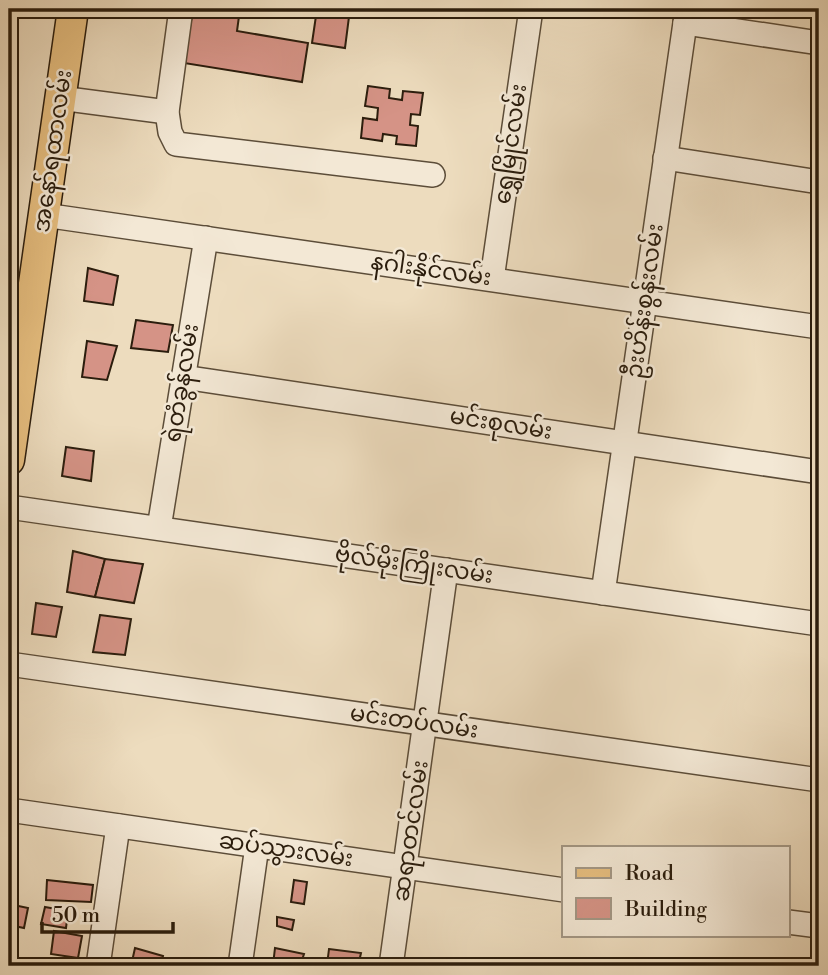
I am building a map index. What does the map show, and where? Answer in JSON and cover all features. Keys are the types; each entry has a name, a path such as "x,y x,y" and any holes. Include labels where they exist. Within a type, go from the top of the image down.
{"main road":[{"name":"အနော်ရထာလမ်း","path":"9,460 73,9"}],"street":[{"path":"181,9 167,112 170,132 176,144 433,175"},
{"name":"ရွှေမြိုင်လမ်း","path":"492,279 531,9"},
{"path":"686,16 819,43"},
{"name":"ဦးဟိန်းစွန်းလမ်း","path":"603,593 686,16"},
{"path":"60,98 167,112"},
{"path":"665,158 819,182"},
{"name":"နဂါးနိုင်လမ်း","path":"44,215 819,327"},
{"name":"ရဲတံခွန်လမ်း","path":"159,528 206,238"},
{"name":"မင်းစုလမ်း","path":"183,376 819,472"},
{"name":"ဗိုလ်မိုးကြိုးလမ်း","path":"9,507 819,624"},
{"name":"ဆရာတင်လမ်း","path":"391,966 446,570"},
{"name":"မင်းတပ်လမ်း","path":"9,664 819,780"},
{"name":"ဆပ်သွားလမ်း","path":"9,810 562,890"},
{"path":"98,966 118,826"},
{"path":"240,966 257,846"},
{"path":"790,922 819,926"}],"building":[{"path":"193,9 240,9 237,31 308,43 302,82 184,63"},
{"path":"317,9 350,9 345,48 312,43"},
{"path":"368,86 390,89 389,98 402,100 403,91 423,93 420,115 411,114 410,125 418,126 416,146 396,144 397,136 383,134 382,141 361,138 363,118 377,120 378,108 365,106"},
{"path":"88,268 118,276 113,305 84,301"},
{"path":"136,320 173,325 168,352 131,348"},
{"path":"87,341 117,346 107,380 82,377"},
{"path":"66,447 94,451 91,481 62,476"},
{"path":"73,551 105,559 95,597 67,592"},
{"path":"105,559 143,564 134,603 95,597"},
{"path":"36,603 62,607 56,637 32,634"},
{"path":"100,615 131,619 125,655 93,652"},
{"path":"47,880 93,885 91,902 46,900"},
{"path":"294,880 307,882 304,904 291,902"},
{"path":"9,904 28,908 24,928 9,925"},
{"path":"45,907 68,911 66,928 41,924"},
{"path":"277,917 294,920 292,930 277,926"},
{"path":"54,931 82,936 78,958 51,954"},
{"path":"135,948 163,956 161,966 131,966"},
{"path":"275,948 304,954 300,966 273,965"},
{"path":"329,949 361,953 358,966 327,965"}]}
